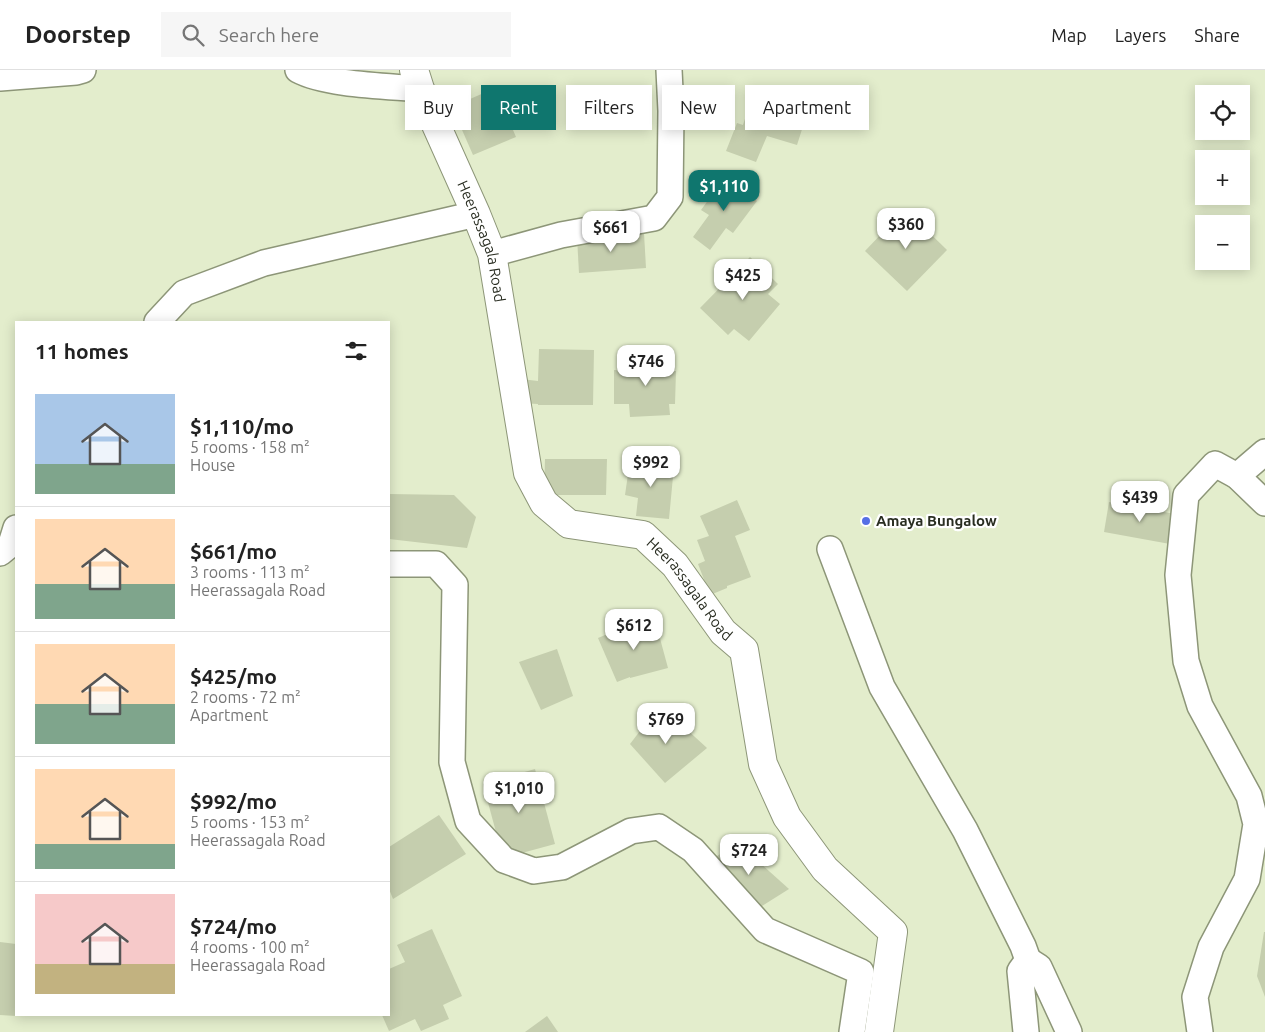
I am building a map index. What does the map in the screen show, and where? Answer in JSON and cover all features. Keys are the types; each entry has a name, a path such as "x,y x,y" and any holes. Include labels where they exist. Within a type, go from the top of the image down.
{"street":[{"path":"0,78 83,70"},
{"path":"298,70 305,74 342,81 417,79"},
{"path":"492,254 561,235 654,218 670,196 671,111 668,70"},
{"name":"Heerassagala Road","path":"417,79 492,254 528,473 544,503 569,524 643,535 675,565 723,632 744,650 763,764 787,817 825,868 893,932 879,1032"},
{"path":"158,321 184,293 264,263 476,214"},
{"path":"1237,476 1265,452"},
{"path":"1200,1032 1195,997 1211,947 1246,879 1256,824 1249,796 1200,706 1186,661 1178,575 1186,495 1214,464 1237,476 1265,503"},
{"path":"0,553 11,544 15,531"},
{"path":"830,549 882,687 965,830 1023,946 1028,960 1039,966 1069,1032"},
{"path":"390,564 436,564 455,585 452,762 468,821 504,860 534,871 562,867 631,830 659,827 693,850 765,930 861,972 852,1032"},
{"path":"1026,1032 1020,972 1028,960"}],"building":[{"path":"481,94 481,130 513,130 516,137 473,155 462,130 471,130 471,99"},
{"path":"745,119 745,130 802,130 797,145 767,136 756,162 726,151 737,123 743,125"},
{"path":"725,177 757,201 733,233 726,228 710,250 693,237 709,215 701,210"},
{"path":"905,209 947,250 907,291 865,251"},
{"path":"644,233 646,268 579,273 577,237"},
{"path":"750,257 778,284 768,294 780,304 749,341 734,329 728,335 700,308"},
{"path":"539,349 594,350 593,405 538,405 520,403 521,379 538,381"},
{"path":"634,354 661,355 660,371 676,371 675,404 669,404 670,415 630,417 629,404 614,404 614,370 633,371"},
{"path":"545,459 607,459 606,495 544,495"},
{"path":"630,460 674,466 669,519 636,516 638,498 625,495"},
{"path":"390,494 454,495 476,517 467,548 390,539"},
{"path":"737,500 750,530 735,536 751,577 710,595 698,564 705,561 697,540 709,536 700,516"},
{"path":"1109,502 1175,514 1170,544 1104,532"},
{"path":"655,620 668,668 617,682 598,638 617,630"},
{"path":"557,649 573,696 541,710 519,662"},
{"path":"660,705 707,748 665,783 630,744"},
{"path":"535,769 555,844 503,858 483,784"},
{"path":"439,815 466,854 393,899 390,892 390,846"},
{"path":"738,843 789,889 757,909 709,861"},
{"path":"432,929 462,996 443,1005 449,1019 421,1031 415,1019 389,1031 382,1016 390,1016 390,969 405,962 397,945"},
{"path":"1265,932 1265,997 1257,976"},
{"path":"0,942 15,944 15,1016 0,1015"},
{"path":"547,1016 558,1032 525,1032"}],"place":[{"name":"Amaya Bungalow","path":"866,521"}]}
